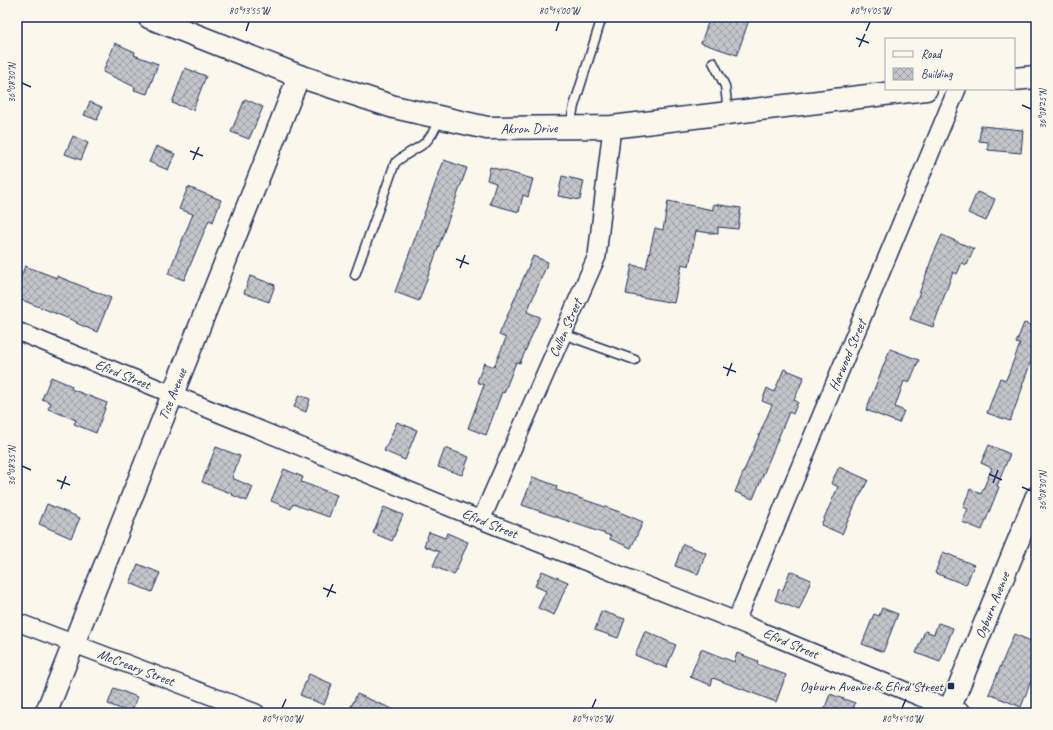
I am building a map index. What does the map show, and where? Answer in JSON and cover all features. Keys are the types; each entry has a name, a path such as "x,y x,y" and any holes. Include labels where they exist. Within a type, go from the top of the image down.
{"main road":[{"name":"Akron Drive","path":"149,17 299,76 394,107 487,128 612,127 918,90"},
{"path":"1015,79 1036,77"}],"street":[{"name":"Tise Avenue","path":"46,713 299,76"},
{"name":"Harwood Street","path":"736,621 957,90"},
{"name":"Cullen Street","path":"481,520 597,256 612,127"},
{"name":"Efird Street","path":"17,331 481,520 736,621 954,711"},
{"name":"Ogburn Avenue","path":"954,711 1036,497"},
{"name":"McCreary Street","path":"17,622 256,713"}],"lane":[{"path":"570,127 574,106 602,17"},
{"path":"713,62 725,86 729,113"},
{"path":"355,275 395,162 422,145 430,138 440,118"},
{"path":"563,334 635,360"}],"building":[{"path":"710,17 750,17 737,55 701,43"},
{"path":"115,43 135,52 134,55 158,64 147,94 134,90 135,87 103,72"},
{"path":"185,68 206,76 193,110 172,103"},
{"path":"245,99 263,107 249,139 231,132"},
{"path":"90,102 102,107 97,120 84,115"},
{"path":"981,126 1023,130 1021,153 988,150 988,142 979,141"},
{"path":"73,136 88,143 81,160 65,154"},
{"path":"156,146 175,154 168,170 149,162"},
{"path":"444,160 467,168 419,301 395,292"},
{"path":"490,167 533,179 528,197 523,195 519,212 490,204 496,183 487,180"},
{"path":"562,176 584,181 580,200 558,196"},
{"path":"188,187 221,200 213,222 209,220 184,280 168,274 193,214 179,209"},
{"path":"977,192 995,199 986,221 968,213"},
{"path":"668,201 713,210 713,204 741,208 738,229 718,227 718,234 696,231 689,266 682,264 674,303 626,294 632,265 646,268 655,228 663,230"},
{"path":"942,235 974,249 967,265 962,263 957,274 953,272 933,327 910,319 933,255"},
{"path":"533,256 548,262 527,312 540,317 520,363 516,362 504,393 502,392 486,435 468,428 484,385 477,382 484,363 494,367 506,338 499,335"},
{"path":"25,266 57,278 57,276 111,298 97,332 76,323 77,322 17,298 17,287"},
{"path":"250,276 275,285 269,302 244,293"},
{"path":"1024,323 1036,327 1036,348 1010,421 987,413 1000,378 1006,380 1020,344 1016,343"},
{"path":"890,349 919,360 909,383 904,381 895,407 904,411 899,423 866,410"},
{"path":"784,369 804,377 794,400 798,402 793,414 789,412 753,499 735,492 772,405 762,401 767,388 774,392"},
{"path":"51,377 72,386 71,389 107,403 96,433 74,424 76,420 48,409 51,403 42,399"},
{"path":"299,395 310,399 306,412 294,407"},
{"path":"397,422 417,430 405,460 384,451"},
{"path":"989,445 1010,454 982,530 962,522 968,509 963,507 970,489 981,494 992,468 981,463"},
{"path":"216,447 240,456 232,478 253,487 247,501 202,482"},
{"path":"445,448 469,457 462,475 438,467"},
{"path":"839,467 868,480 842,534 821,525 838,487 831,483"},
{"path":"284,469 303,477 301,482 337,495 329,517 293,504 291,509 271,501"},
{"path":"533,477 557,486 556,490 617,511 643,522 631,548 610,539 611,536 522,505"},
{"path":"47,504 80,518 71,538 39,524"},
{"path":"384,507 403,515 392,541 373,533"},
{"path":"429,532 445,538 447,533 468,542 454,575 433,566 439,552 424,546"},
{"path":"683,544 706,553 698,574 675,566"},
{"path":"943,552 974,565 966,585 935,573"},
{"path":"138,564 160,573 152,592 130,583"},
{"path":"542,571 568,582 554,615 538,608 546,591 535,586"},
{"path":"790,571 811,580 799,610 775,600 779,589 783,590"},
{"path":"882,608 898,614 883,652 862,644 874,614 879,616"},
{"path":"601,611 625,619 618,638 595,630"},
{"path":"938,623 953,628 940,662 916,653 925,631 934,634"},
{"path":"645,631 676,645 666,668 635,655"},
{"path":"1014,634 1036,643 1036,668 1021,707 989,694"},
{"path":"701,649 734,662 737,653 758,661 757,664 786,675 776,702 713,678 711,685 690,677"},
{"path":"309,674 332,684 324,705 300,695"},
{"path":"114,688 137,697 131,713 108,704"},
{"path":"357,694 402,713 348,713"},
{"path":"830,694 855,703 852,713 823,713"}],"place":[{"name":"Ogburn Avenue & Efird Street","path":"951,686"}]}
